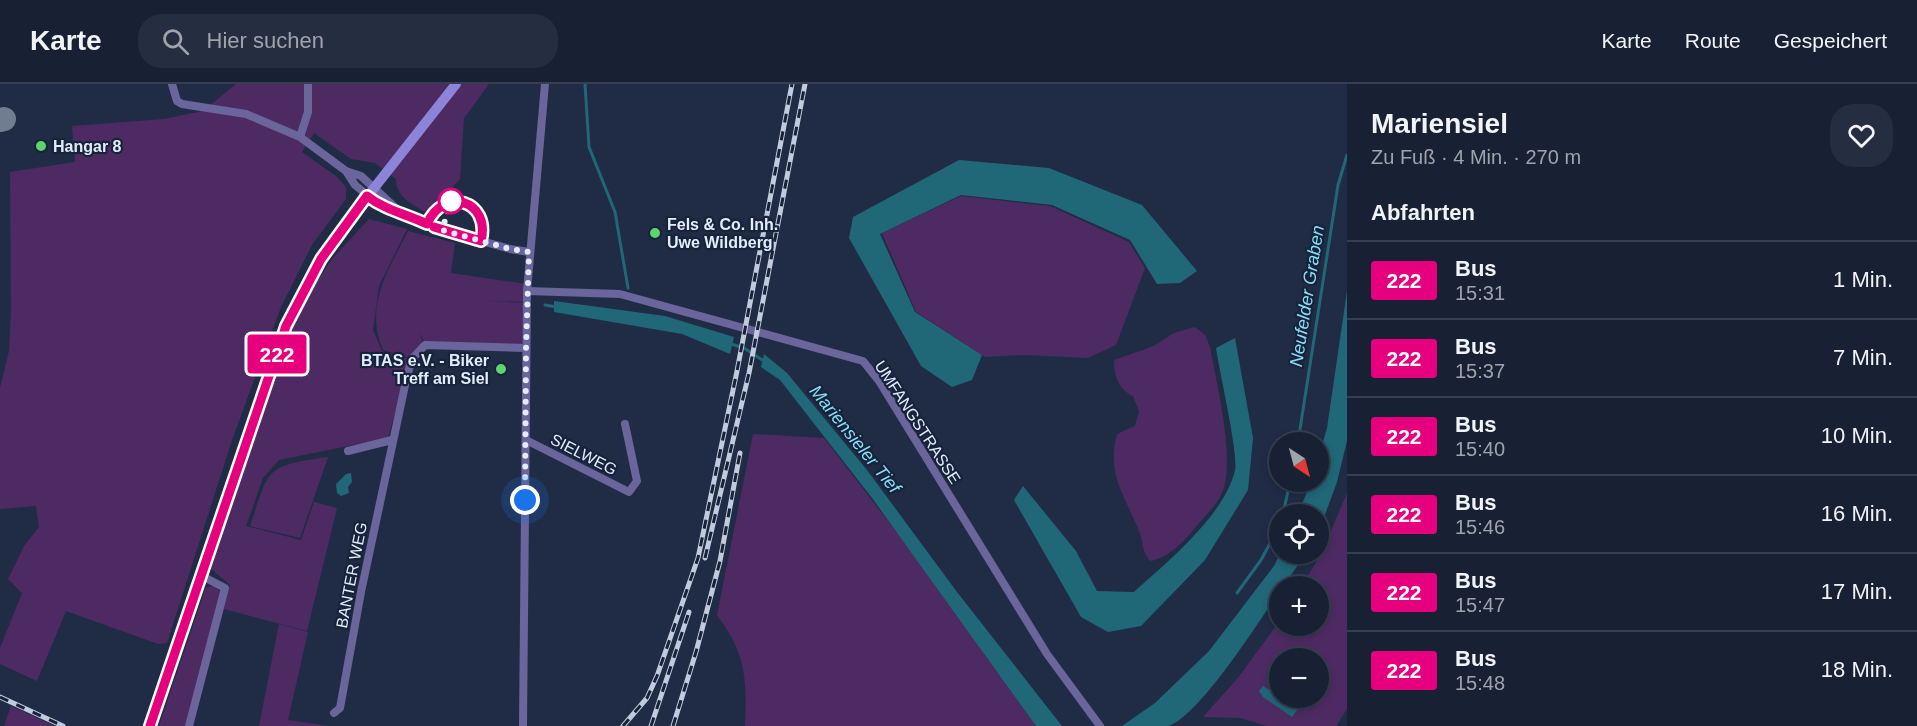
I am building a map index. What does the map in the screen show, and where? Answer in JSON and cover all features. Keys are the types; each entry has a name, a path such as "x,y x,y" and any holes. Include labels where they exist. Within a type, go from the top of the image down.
{"street":[{"path":"172,84 180,103 246,114 300,137 346,171 361,176 399,211"},
{"path":"300,137 308,112 308,84"},
{"path":"150,726 286,326 321,259 367,196 456,84"},
{"path":"523,726 527,291 544,84"},
{"path":"346,171 351,181 383,208 399,211 442,230 529,252"},
{"name":"UMFANGSTRASSE","path":"527,291 593,291 629,296 863,361 879,381 1047,654 1100,726"},
{"name":"BANTER WEG","path":"334,713 340,708 392,440 412,358 425,345 526,348"},
{"name":"SIELWEG","path":"526,440 630,496 637,481 625,424"},
{"path":"348,451 392,440"},
{"path":"189,726 225,588 202,576"}],"shaded area":[{"path":"236,84 489,84 464,118 460,179 426,213 406,199 399,191 396,179 375,163 351,159 314,133 302,152 336,176 346,187 346,199 312,245 281,307 232,440 167,643 158,644 66,611 37,681 0,664 0,648 22,593 8,579 24,546 39,527 36,506 0,509 0,388 9,351 11,312 10,172 75,162 72,126 164,119 203,111"},
{"path":"961,196 1050,206 1129,242 1145,268 1116,345 1088,358 1024,355 985,357 916,312 882,233"},
{"path":"369,219 407,229 379,286 373,330 382,351 410,359 388,438 279,460 263,478 246,526 301,540 314,502 337,508 307,631 224,609 193,726 159,726 206,587 213,586 219,590 224,605 230,585 211,569 293,319 332,259"},
{"path":"408,231 455,243 451,273 526,284 524,302 477,300 524,303 522,346 425,343 420,333 423,344 410,358 383,350 378,334 377,303 386,274"},
{"path":"1195,327 1205,335 1210,347 1217,381 1226,446 1225,483 1220,497 1185,539 1168,553 1150,561 1145,554 1141,535 1115,473 1114,448 1117,434 1135,426 1139,411 1133,396 1118,382 1114,360 1154,346 1174,333"},
{"path":"753,434 824,438 911,551 1036,726 745,726 746,694 743,667 734,642 717,615"},
{"path":"328,457 300,538 250,526 262,492 273,473 292,463"},
{"path":"1347,493 1347,709 1336,726 1267,726 1240,718 1203,717 1237,679 1269,636 1329,636 1329,576 1308,576 1315,564 1329,564 1329,536"},
{"path":"279,624 308,632 288,720 329,726 259,726"},
{"path":"11,706 55,726 4,726"}],"water":[{"path":"959,160 1049,168 1142,205 1197,271 1180,283 1157,284 1130,240 1052,205 961,195 880,234 915,312 982,355 972,380 952,387 921,366 849,238 853,217"},
{"path":"1347,291 1347,441 1329,504 1302,504 1307,492 1329,492 1329,432 1326,432"},
{"path":"554,301 665,316 734,337 730,354 682,334 554,312"},
{"path":"1235,338 1253,438 1248,490 1205,560 1141,626 1108,632 1081,617 1014,500 1023,486 1076,551 1097,591 1134,592 1193,537 1220,504 1229,487 1235,470 1235,462 1232,431 1216,348"},
{"path":"764,354 787,373 867,470 957,592 1062,726 1036,726 872,498 780,380 761,367"},
{"path":"351,473 352,482 348,487 349,493 341,496 337,493 336,484 346,474"},
{"path":"1275,564 1299,564 1290,576 1269,576 1269,607 1228,666 1195,706 1181,719 1168,726 1122,726 1155,703 1209,651"},
{"path":"1263,686 1269,689 1269,701 1263,697 1259,691"},
{"path":"1279,708 1299,708 1292,717"}],"waterway":[{"path":"585,84 589,147 615,212 628,288"},
{"name":"Neufelder Graben","path":"1300,432 1338,185 1347,155"},
{"name":"Mariensieler Tief","path":"545,305 557,307"},
{"name":"Mariensieler Tief","path":"731,344 744,348 764,361"},
{"name":"Neufelder Graben","path":"1285,504 1288,492"},
{"name":"Neufelder Graben","path":"1237,593 1269,545"}],"taxiway":[{"path":"0,120 4,119"}],"railway":[{"path":"623,726 647,698 657,676 698,558 737,371 792,84"},
{"path":"705,558 749,373 805,84"},
{"path":"673,726 696,652 720,561 740,453"},
{"path":"651,726 689,612"},
{"path":"0,697 63,726"}],"bus line":[{"name":"222","path":"150,726 286,326 321,259 367,196 383,208 399,211 427,224 435,210 446,202 454,201 475,209 481,216 483,232 481,241 434,227"}],"place":[{"name":"Hangar 8","path":"41,146"},
{"name":"Fels & Co. Inh. Uwe Wildberg","path":"655,233"},
{"name":"BTAS e.V. - Biker Treff am Siel","path":"501,369"}],"route":[{"path":"451,201 442,230 529,252 525,500"}]}
